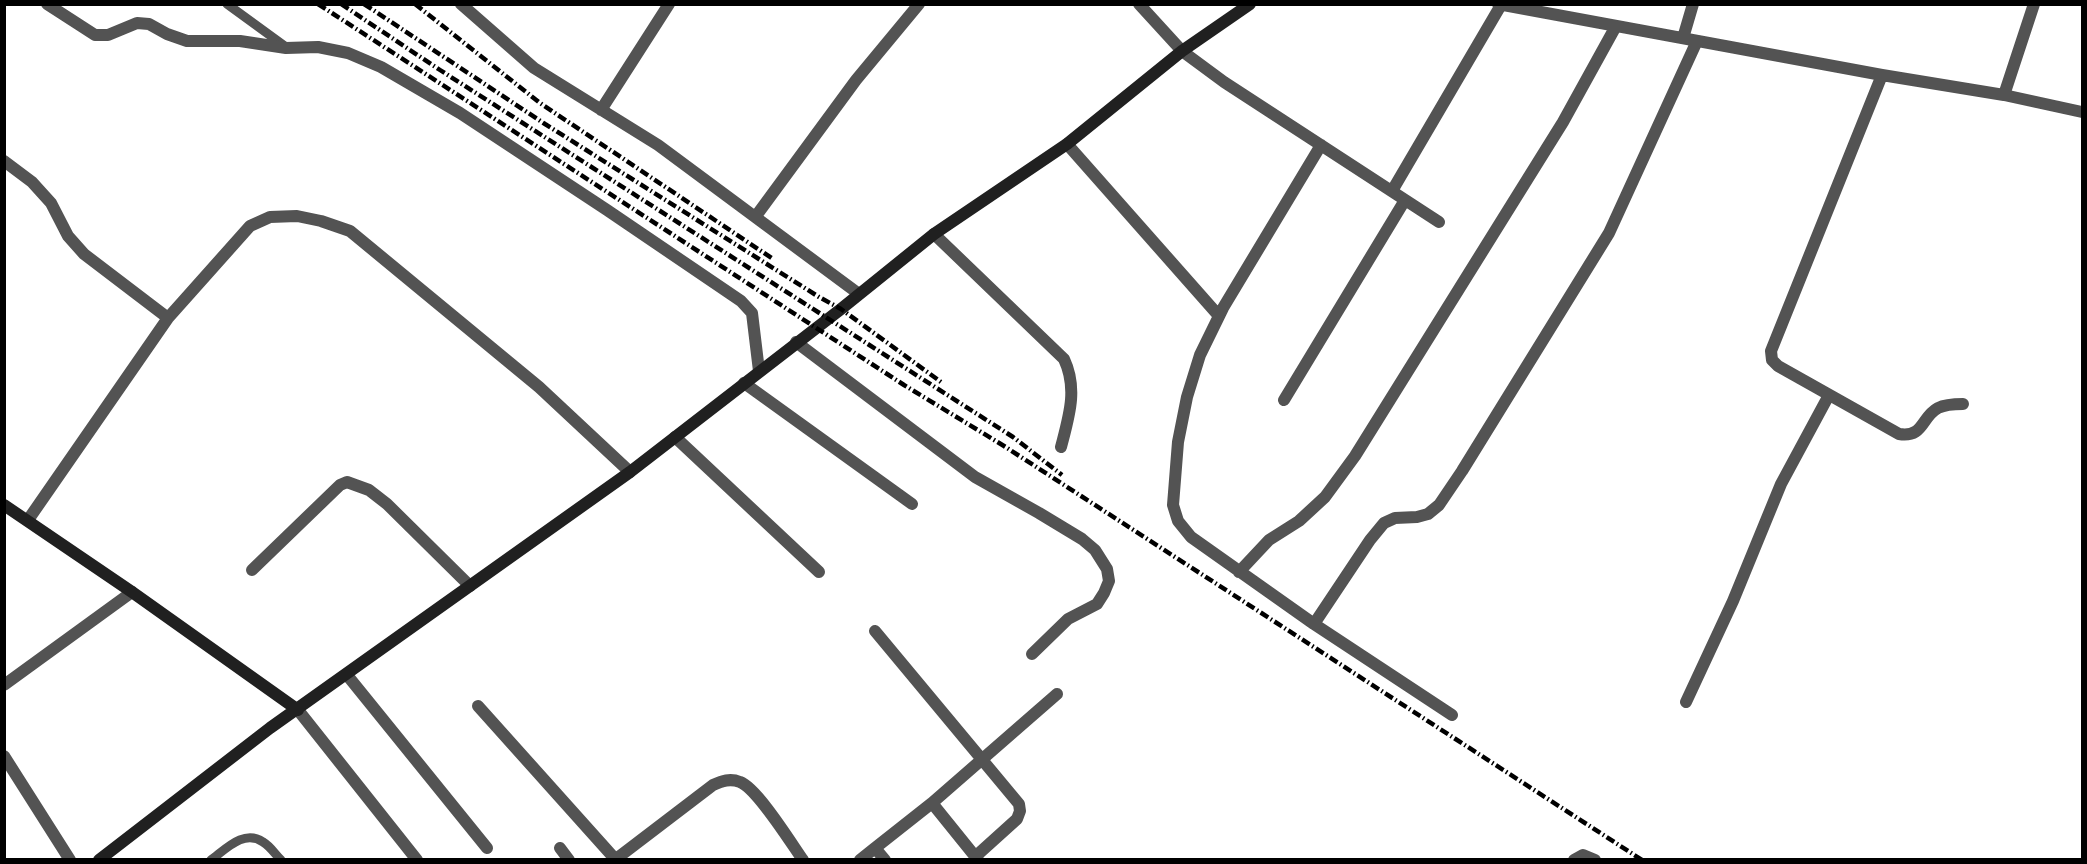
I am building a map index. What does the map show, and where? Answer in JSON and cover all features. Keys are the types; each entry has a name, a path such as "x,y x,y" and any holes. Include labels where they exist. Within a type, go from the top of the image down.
{"street":[{"path":"47,4 95,35 108,35 137,22 149,24 187,41 240,41 286,48 318,47 348,52 381,67 470,120 741,301 752,313 759,371"},
{"path":"461,4 534,68 658,145 859,294"},
{"path":"601,110 669,4"},
{"path":"756,216 856,80 919,4"},
{"path":"1139,4 1182,51 1224,82 1439,222"},
{"path":"99,860 270,728 630,472 934,234 1067,144 1182,51 1250,4"},
{"path":"1683,38 1693,4"},
{"path":"2004,95 2034,4"},
{"path":"1392,191 1499,5 2004,95 2082,112"},
{"path":"1239,572 1269,540 1299,520 1325,497 1355,456 1563,122 1616,26"},
{"path":"1314,624 1384,523 1395,518 1428,514 1439,505 1462,471 1609,232 1697,41"},
{"path":"1882,75 1771,351 1772,360 1778,366 1899,434 1909,436 1918,431 1932,412 1939,407 1963,404"},
{"path":"1067,144 1219,316"},
{"path":"1321,145 1219,316 1200,355 1187,397 1178,442 1173,505 1178,521 1191,537 1314,624 1452,714"},
{"path":"4,161 32,182 51,203 68,236 84,254 168,318"},
{"path":"1284,400 1405,200"},
{"path":"28,520 168,318 250,226 270,217 297,216 321,220 350,231 539,387 630,472"},
{"path":"934,234 1064,359 1072,386 1072,407 1061,447"},
{"path":"796,342 975,477 1082,539 1095,550 1107,569 1109,581 1104,593 1097,604 1068,619 1032,654"},
{"path":"744,383 912,504"},
{"path":"1686,702 1733,601 1781,484 1829,394"},
{"path":"675,437 819,572"},
{"path":"252,570 340,485 347,482 369,490 387,504 470,586"},
{"path":"4,505 132,592 298,710 417,860"},
{"path":"4,685 132,592"},
{"path":"875,631 1019,804 1020,811 1017,819 977,858 932,803"},
{"path":"347,675 487,848"},
{"path":"860,860 932,803 1057,694"},
{"path":"478,706 616,859 713,785 726,779 742,782 760,799 803,860"},
{"path":"4,756 70,860"},
{"path":"560,848 569,860"},
{"path":"875,848 885,860"},
{"path":"1574,860 1583,855 1595,860"}],"lane":[{"path":"227,4 286,48"},
{"path":"211,860 238,840 250,836 264,842 280,860"}],"railway":[{"path":"318,4 1642,860"},
{"path":"341,4 440,70 1013,437 1062,475"},
{"path":"364,4 545,124 841,309 941,382"},
{"path":"415,4 540,103 773,259"}]}
